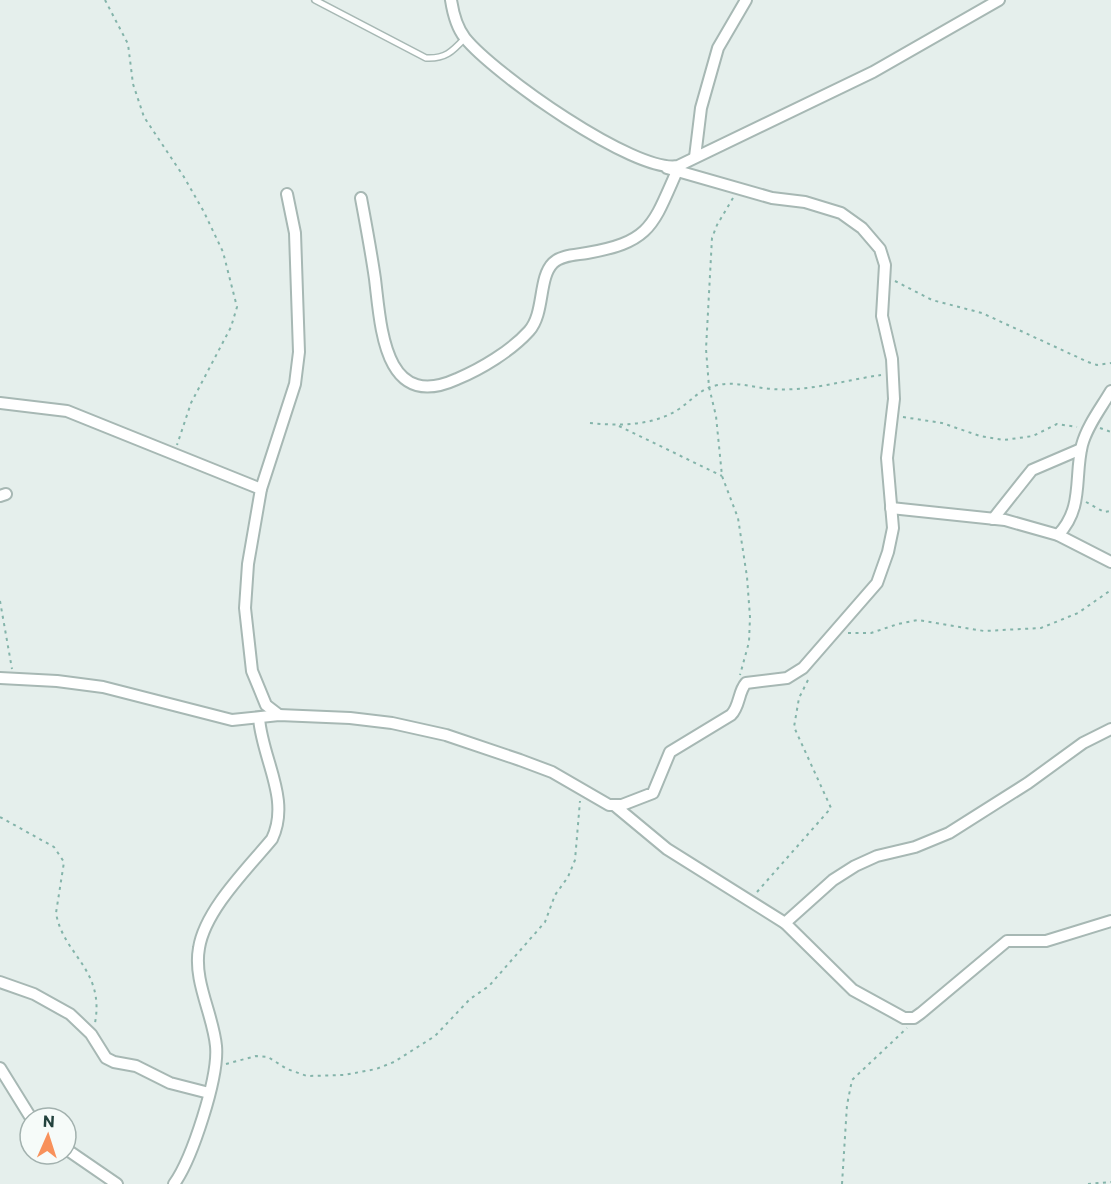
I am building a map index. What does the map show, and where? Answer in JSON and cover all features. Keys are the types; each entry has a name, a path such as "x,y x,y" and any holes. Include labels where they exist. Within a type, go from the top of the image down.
{"street":[{"path":"0,678 14,677 103,687 232,720 279,715 350,718 430,731 552,772 609,805 622,805 653,793 670,752 731,715 736,710 747,683 794,676 803,669 815,652 877,583 893,528 887,458 893,373 882,316 885,276 880,249 862,228 841,213 653,165 576,125 512,79 465,38 455,18 451,0"},
{"path":"695,157 702,108 718,48 746,0"},
{"path":"361,198 381,337 400,376 406,382 435,388 468,374 530,330 537,316 551,265 558,259 597,251 644,233 654,224 672,170 873,72 999,0"},
{"path":"279,715 266,705 252,671 245,608 248,564 261,489 295,384 299,352 295,233 287,194"},
{"path":"1058,535 1069,521 1077,496 1081,449 1088,429 1111,391"},
{"path":"0,403 67,411 175,452 261,489"},
{"path":"993,519 1032,470 1081,449"},
{"path":"891,508 1005,520 1058,535 1111,562"},
{"path":"174,1184 186,1168 216,1065 216,1045 199,973 198,948 212,915 272,839 279,825 280,801 263,748 259,718"},
{"path":"785,923 832,880 855,866 877,856 910,848 949,833 1028,783 1083,743 1111,729"},
{"path":"614,805 667,849 785,923 853,990 904,1018 914,1018 973,972 995,948 1007,941 1046,941 1111,921"},
{"path":"0,982 54,1004 70,1014 91,1034 99,1051 114,1062 136,1066 170,1083 209,1094"},
{"path":"0,1068 24,1106"},
{"path":"78,1157 117,1184"}],"lane":[{"path":"315,0 426,58 440,58 451,53 465,38"}],"path":[{"path":"105,0 128,44 134,84 144,117 204,212 223,252 237,307 231,327 191,403 175,452"},
{"path":"738,684 750,630 747,577 738,519 722,476 716,416 709,387 705,349 712,238 726,208 741,189"},
{"path":"885,276 932,300 982,313 1088,362 1097,365 1111,363"},
{"path":"590,423 619,426 665,417 709,387 747,384 772,389 811,387 893,373"},
{"path":"891,415 942,423 980,436 1004,440 1033,436 1057,424 1088,429"},
{"path":"619,426 722,476"},
{"path":"1077,496 1099,510 1111,511"},
{"path":"833,633 871,633 918,620 984,631 1041,628 1078,613 1111,590"},
{"path":"0,601 14,677"},
{"path":"749,901 831,808 794,727 796,711 810,676 815,652"},
{"path":"216,1065 256,1056 268,1057 287,1070 307,1077 344,1075 376,1069 394,1062 435,1036 470,999 489,986 545,922 555,895 568,877 575,860 581,807 579,789"},
{"path":"0,817 7,824 54,847 64,862 56,913 68,943 83,961 94,991 96,1016 91,1034"},
{"path":"842,1184 847,1105 852,1080 903,1035 914,1018"},
{"path":"1088,1184 1111,1182"}]}
